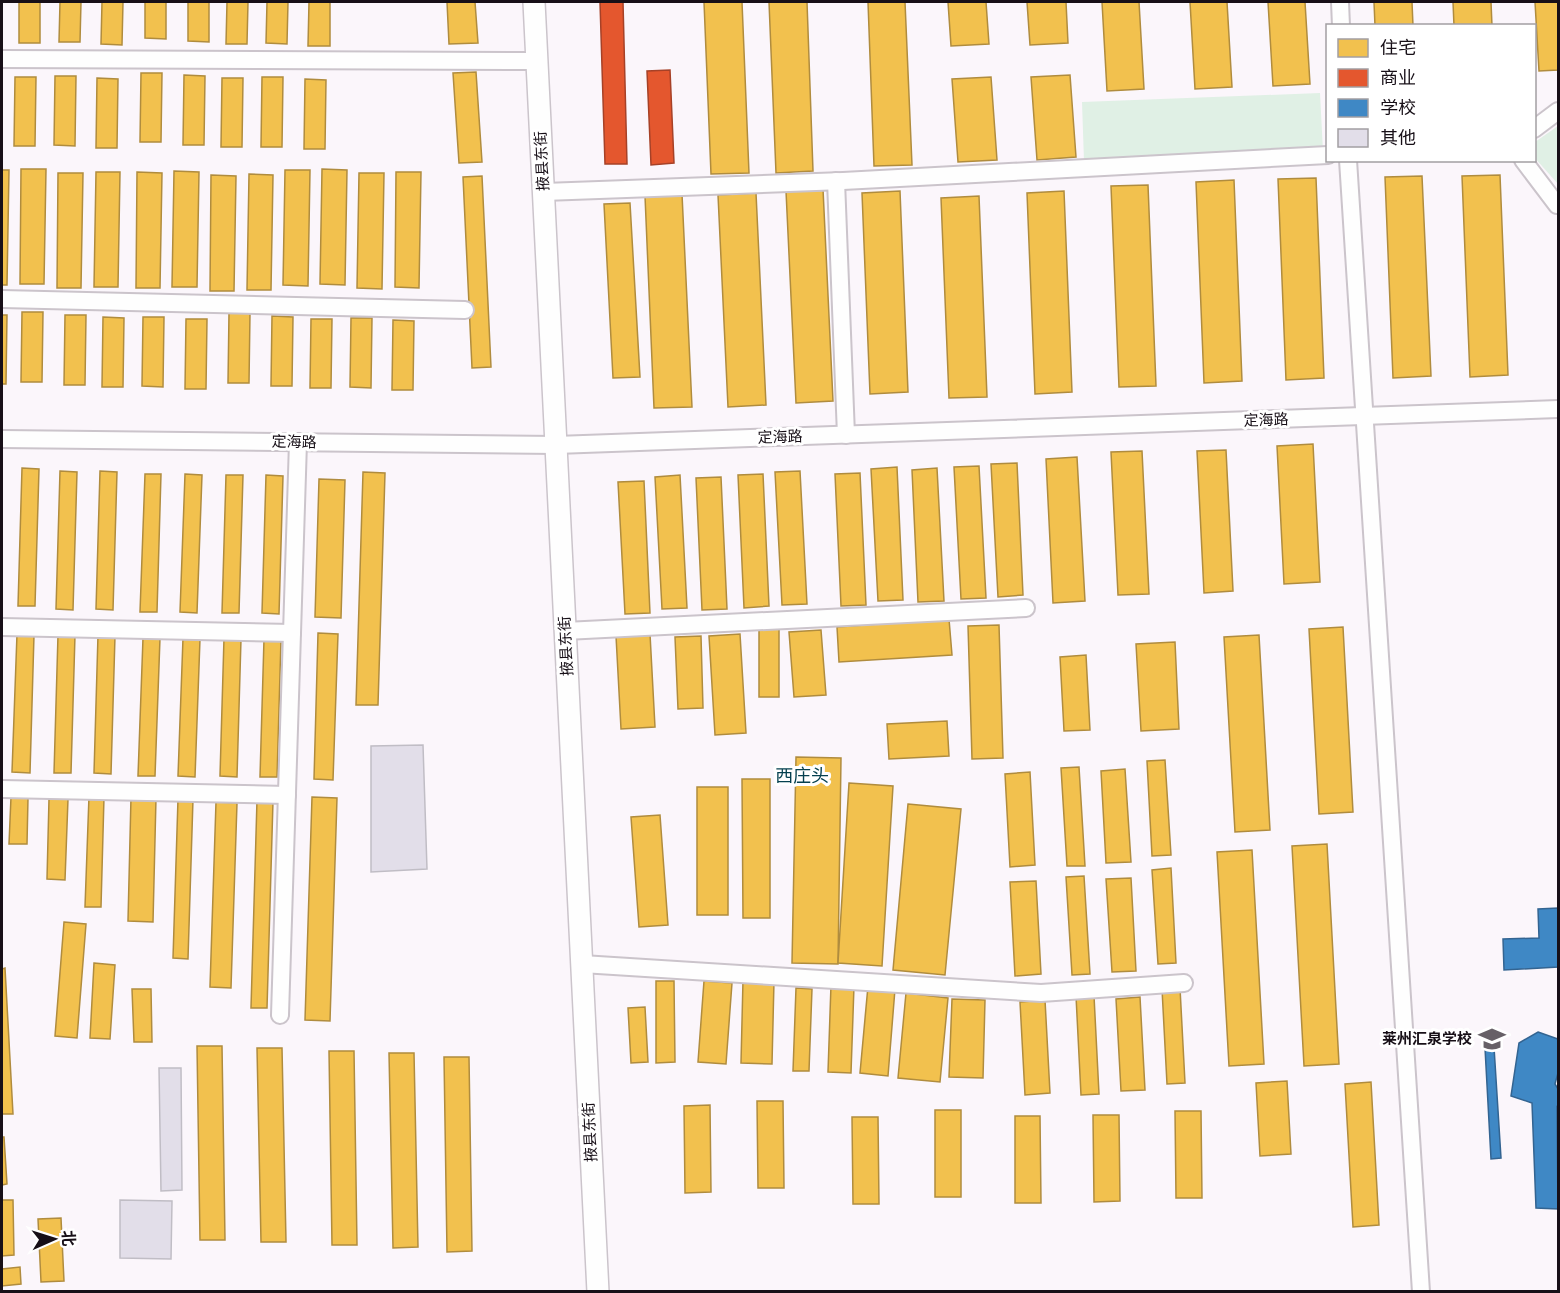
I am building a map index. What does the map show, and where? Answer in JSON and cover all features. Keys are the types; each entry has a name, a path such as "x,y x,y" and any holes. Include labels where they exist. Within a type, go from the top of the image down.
{"main road":[{"name":"掖县东街","path":"534,2 598,1292"}],"street":[{"path":"1340,2 1341,24"},
{"path":"2,59 537,61"},
{"path":"1536,128 1558,111"},
{"path":"544,192 836,181 1326,155"},
{"path":"1348,162 1421,1292"},
{"path":"1525,162 1558,205"},
{"path":"836,181 846,435"},
{"path":"2,299 465,310"},
{"name":"定海路","path":"2,439 556,445 1558,409"},
{"path":"280,1015 298,442"},
{"path":"565,631 1026,608"},
{"path":"2,627 292,633"},
{"path":"2,789 287,795"},
{"path":"582,964 1041,993 1184,983"}],"green space":[{"path":"1320,93 1323,152 1084,161 1082,102"},
{"path":"1558,126 1558,184 1536,159 1536,141"}],"building: 住宅":[{"path":"19,2 40,2 40,43 19,43"},
{"path":"60,2 81,2 80,42 59,42"},
{"path":"102,2 123,2 122,45 101,44"},
{"path":"145,2 166,2 166,39 145,38"},
{"path":"188,2 209,2 209,42 188,41"},
{"path":"227,2 248,2 247,44 226,44"},
{"path":"267,2 288,2 287,44 266,43"},
{"path":"309,2 330,2 330,46 308,46"},
{"path":"447,2 475,2 478,43 449,44"},
{"path":"704,2 742,2 749,173 711,174"},
{"path":"769,2 807,2 813,171 776,173"},
{"path":"868,2 905,2 912,165 874,166"},
{"path":"948,2 986,2 989,44 951,46"},
{"path":"1027,2 1066,2 1068,43 1030,45"},
{"path":"1102,2 1139,2 1144,89 1107,91"},
{"path":"1190,2 1227,2 1232,87 1195,89"},
{"path":"1268,2 1305,2 1310,84 1273,86"},
{"path":"1374,2 1412,2 1413,24 1375,24"},
{"path":"1453,2 1491,2 1492,24 1454,24"},
{"path":"1535,2 1558,2 1558,70 1539,71"},
{"path":"476,72 482,162 459,163 453,73"},
{"path":"141,73 162,73 161,142 140,142"},
{"path":"184,75 205,76 204,145 183,145"},
{"path":"1070,75 1076,157 1037,160 1031,77"},
{"path":"55,76 76,76 75,146 54,145"},
{"path":"15,77 36,77 35,146 14,146"},
{"path":"262,77 283,77 282,147 261,147"},
{"path":"991,77 997,160 958,162 952,79"},
{"path":"97,78 118,79 117,148 96,148"},
{"path":"222,78 243,78 242,147 221,147"},
{"path":"305,79 326,80 325,149 304,149"},
{"path":"21,169 46,169 44,284 20,284"},
{"path":"322,169 347,170 345,285 320,284"},
{"path":"2,170 9,170 7,285 2,285"},
{"path":"285,170 310,170 308,286 283,285"},
{"path":"174,171 199,172 197,287 172,287"},
{"path":"96,172 120,172 118,287 94,287"},
{"path":"137,172 162,173 160,288 136,288"},
{"path":"396,172 421,172 419,288 395,287"},
{"path":"58,173 83,173 81,288 57,288"},
{"path":"359,173 384,173 382,289 357,288"},
{"path":"249,174 273,175 271,290 247,290"},
{"path":"211,175 236,176 234,291 210,291"},
{"path":"1500,175 1508,375 1470,377 1462,176"},
{"path":"482,176 491,367 472,368 463,177"},
{"path":"1422,176 1431,376 1393,378 1385,177"},
{"path":"1316,178 1324,378 1286,380 1278,179"},
{"path":"1234,180 1242,381 1204,383 1196,182"},
{"path":"1148,185 1156,386 1119,387 1111,186"},
{"path":"823,189 833,401 796,403 786,191"},
{"path":"900,191 908,392 870,394 862,193"},
{"path":"1064,191 1072,392 1035,394 1027,193"},
{"path":"756,193 766,405 728,407 718,195"},
{"path":"682,194 692,407 654,408 645,196"},
{"path":"979,196 987,397 949,398 941,198"},
{"path":"630,203 640,377 613,378 604,204"},
{"path":"22,312 43,312 42,382 21,382"},
{"path":"229,313 250,313 249,383 228,383"},
{"path":"2,315 7,315 6,384 2,384"},
{"path":"65,315 86,315 85,385 64,385"},
{"path":"272,316 293,317 292,386 271,386"},
{"path":"103,317 124,318 123,387 102,387"},
{"path":"143,317 164,317 163,387 142,386"},
{"path":"351,318 372,318 371,388 350,387"},
{"path":"186,319 207,319 206,389 185,389"},
{"path":"311,319 332,319 331,388 310,388"},
{"path":"393,320 414,321 413,390 392,390"},
{"path":"1313,444 1320,582 1284,584 1277,446"},
{"path":"1226,450 1233,591 1204,593 1197,451"},
{"path":"1142,451 1149,594 1118,595 1111,452"},
{"path":"1077,457 1085,601 1053,603 1046,459"},
{"path":"1017,463 1023,595 998,597 991,464"},
{"path":"979,466 986,598 961,599 954,467"},
{"path":"897,467 903,600 878,601 871,469"},
{"path":"22,468 39,469 35,606 18,606"},
{"path":"937,468 944,601 918,602 912,470"},
{"path":"60,471 77,472 73,610 56,609"},
{"path":"100,471 117,472 113,610 96,609"},
{"path":"800,471 807,604 782,605 775,472"},
{"path":"363,472 385,473 378,705 356,705"},
{"path":"860,473 866,605 841,606 835,474"},
{"path":"145,474 161,474 157,612 140,612"},
{"path":"185,474 202,475 197,613 180,612"},
{"path":"763,474 769,606 744,608 738,475"},
{"path":"226,475 243,475 239,613 222,613"},
{"path":"266,475 283,476 279,614 262,613"},
{"path":"680,475 687,608 662,609 655,477"},
{"path":"721,477 727,609 702,610 696,478"},
{"path":"319,479 345,480 341,618 315,617"},
{"path":"644,481 650,613 625,614 618,482"},
{"path":"949,619 952,655 839,662 837,627"},
{"path":"999,625 1003,758 972,759 968,626"},
{"path":"759,627 779,627 779,697 759,697"},
{"path":"1343,627 1353,812 1319,814 1309,629"},
{"path":"821,630 826,695 794,697 789,632"},
{"path":"318,633 338,634 333,780 314,779"},
{"path":"17,634 34,635 30,773 12,772"},
{"path":"650,634 655,727 621,729 616,636"},
{"path":"740,634 746,733 715,735 709,636"},
{"path":"58,635 75,635 71,773 54,773"},
{"path":"98,635 115,636 111,774 94,773"},
{"path":"1259,635 1270,830 1235,832 1224,637"},
{"path":"701,636 703,708 678,709 675,637"},
{"path":"143,638 160,638 155,776 138,776"},
{"path":"183,638 200,639 195,777 178,776"},
{"path":"224,638 241,639 237,777 220,776"},
{"path":"264,639 281,639 277,777 260,777"},
{"path":"1175,642 1179,729 1141,731 1136,644"},
{"path":"1086,655 1090,730 1064,731 1060,657"},
{"path":"947,721 949,756 889,759 887,724"},
{"path":"796,757 841,758 838,964 792,963"},
{"path":"1165,760 1171,855 1152,856 1147,761"},
{"path":"1079,767 1085,866 1067,866 1061,768"},
{"path":"1125,769 1131,862 1106,863 1101,771"},
{"path":"1030,772 1035,865 1010,867 1005,774"},
{"path":"742,779 770,779 770,918 743,918"},
{"path":"849,783 893,786 882,966 838,963"},
{"path":"697,787 728,787 728,915 697,915"},
{"path":"89,796 104,797 101,907 85,907"},
{"path":"11,797 28,798 27,844 9,844"},
{"path":"131,797 156,798 153,922 128,921"},
{"path":"312,797 337,798 330,1021 305,1020"},
{"path":"49,799 68,799 65,880 47,879"},
{"path":"178,799 193,799 188,959 173,958"},
{"path":"257,800 273,801 267,1008 251,1008"},
{"path":"216,802 237,803 231,988 210,987"},
{"path":"908,804 961,809 945,975 893,970"},
{"path":"660,815 668,925 639,927 631,817"},
{"path":"1327,844 1339,1064 1304,1066 1292,846"},
{"path":"1252,850 1264,1064 1229,1066 1217,852"},
{"path":"1171,868 1176,963 1158,964 1152,870"},
{"path":"1084,876 1090,974 1072,975 1066,877"},
{"path":"1131,878 1136,971 1112,972 1106,879"},
{"path":"1036,881 1041,974 1015,976 1010,882"},
{"path":"64,922 86,924 77,1038 55,1036"},
{"path":"94,963 115,965 110,1039 90,1038"},
{"path":"5,968 13,1114 2,1114 2,969"},
{"path":"743,980 774,981 772,1064 741,1063"},
{"path":"656,981 674,981 675,1062 656,1063"},
{"path":"704,981 732,983 726,1064 698,1062"},
{"path":"831,985 854,986 851,1073 828,1072"},
{"path":"868,986 895,989 888,1076 860,1073"},
{"path":"796,988 812,989 809,1071 793,1071"},
{"path":"1180,988 1185,1083 1167,1084 1162,989"},
{"path":"132,989 151,989 152,1042 134,1042"},
{"path":"906,993 948,998 940,1082 898,1078"},
{"path":"1076,996 1094,996 1099,1094 1081,1095"},
{"path":"1140,997 1145,1090 1121,1091 1116,999"},
{"path":"952,999 985,1000 983,1078 949,1077"},
{"path":"1045,1000 1050,1093 1025,1095 1020,1002"},
{"path":"645,1007 648,1062 631,1063 628,1008"},
{"path":"197,1046 222,1046 225,1240 200,1240"},
{"path":"257,1048 282,1048 286,1242 261,1242"},
{"path":"329,1051 354,1051 357,1245 332,1245"},
{"path":"389,1053 414,1053 418,1247 393,1248"},
{"path":"444,1057 469,1057 472,1251 447,1252"},
{"path":"1287,1081 1291,1154 1260,1156 1256,1083"},
{"path":"1371,1082 1379,1225 1353,1227 1345,1084"},
{"path":"757,1101 783,1101 784,1188 758,1188"},
{"path":"710,1105 711,1192 685,1193 684,1106"},
{"path":"935,1110 961,1110 961,1197 935,1197"},
{"path":"1175,1111 1201,1111 1202,1198 1176,1198"},
{"path":"1093,1115 1119,1115 1120,1201 1094,1202"},
{"path":"1015,1116 1040,1116 1041,1203 1015,1203"},
{"path":"852,1117 878,1117 879,1204 853,1204"},
{"path":"2,1137 4,1137 7,1184 2,1185"},
{"path":"2,1200 13,1200 14,1255 2,1256"},
{"path":"61,1218 64,1281 41,1282 38,1219"},
{"path":"20,1267 21,1284 2,1286 2,1269"}],"building: 商业":[{"path":"600,2 623,2 627,164 605,164"},
{"path":"670,70 674,163 651,165 647,71"}],"building: 学校":[{"path":"1558,908 1558,967 1504,970 1503,939 1539,938 1538,909"},
{"path":"1538,1032 1558,1039 1558,1073 1555,1084 1558,1089 1558,1209 1536,1208 1532,1103 1511,1096 1519,1043"},
{"path":"1494,1047 1501,1158 1491,1159 1485,1048"}],"building: 其他":[{"path":"423,745 427,869 371,872 371,746"},
{"path":"159,1068 181,1068 182,1190 161,1191"},
{"path":"120,1200 172,1201 171,1259 120,1258"}],"place":[{"name":"莱州汇泉学校","path":"1492,1039"}],"district":[{"name":"西庄头","path":"802,776"}]}
